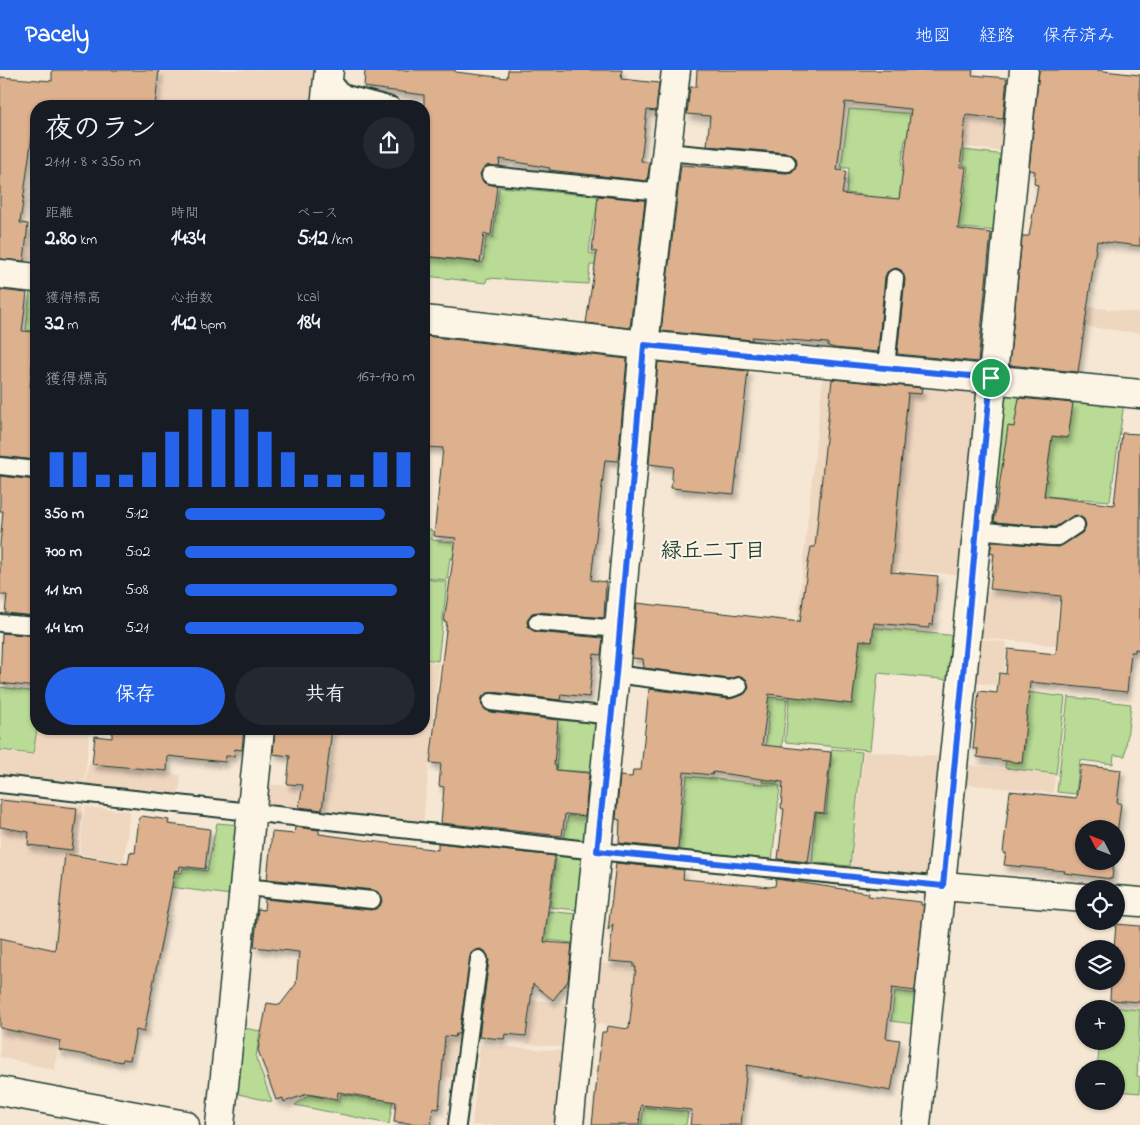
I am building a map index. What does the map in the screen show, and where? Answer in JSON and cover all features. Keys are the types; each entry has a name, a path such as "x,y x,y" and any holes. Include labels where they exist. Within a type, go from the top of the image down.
{"street":[{"path":"569,1125 616,674 644,345 676,70"},
{"path":"916,1125 943,886 991,378 1024,70"},
{"path":"0,274 30,277"},
{"path":"430,321 644,345 1140,394"},
{"path":"220,1125 259,735"},
{"path":"943,886 1075,897"},
{"path":"1125,901 1140,902"},
{"path":"0,1091 185,1125"}],"lane":[{"path":"327,86 346,94 369,100"},
{"path":"666,152 787,163"},
{"path":"490,175 661,192"},
{"path":"886,368 895,278"},
{"path":"0,466 30,469"},
{"path":"976,530 1050,537 1058,536 1076,525"},
{"path":"537,622 619,629"},
{"path":"0,623 30,626"},
{"path":"616,674 730,689 739,686"},
{"path":"491,702 611,716"},
{"path":"0,784 597,851 943,886"},
{"path":"245,887 372,900"},
{"path":"457,1125 479,959"}],"shaded area":[{"path":"162,70 318,70 315,100 159,100"},
{"path":"949,114 1004,122 1000,151 945,144"},
{"path":"30,230 30,264 26,264"},
{"path":"1084,306 1140,313 1140,333 1018,319"},
{"path":"823,377 971,388 981,400 961,575 890,570 884,629 797,620"},
{"path":"981,590 1059,597 1056,627 1070,629 1070,647 976,637"},
{"path":"976,639 1007,642 1004,672 997,672 996,685 972,683"},
{"path":"430,662 439,663 423,824 264,806 266,784 300,787 300,793 327,796 334,735 430,735"},
{"path":"36,735 89,735 84,786 0,777 0,752 34,755"},
{"path":"864,751 944,757 932,875 851,867"},
{"path":"88,764 181,775 179,796 85,785"},
{"path":"966,765 1055,775 1053,793 964,784"},
{"path":"0,797 83,806 55,1070 0,1057"},
{"path":"85,807 130,811 124,862 80,854"},
{"path":"598,963 711,975 662,996 632,993 629,1027 591,1023"},
{"path":"532,1000 566,1003 563,1047 527,1044"},
{"path":"401,1034 457,1040 452,1078 397,1071"},
{"path":"480,1045 563,1051 554,1125 472,1125"}],"green space":[{"path":"849,109 946,116 942,144 905,140 901,166 906,167 902,202 863,216 865,195 846,193 849,168 841,168"},
{"path":"964,150 1005,155 996,231 955,227 959,193 965,193 968,166 963,165"},
{"path":"499,187 651,201 650,210 643,215 642,225 593,220 589,253 601,255 600,265 590,265 588,284 487,278 486,283 430,276 430,257 483,263 486,237 493,237"},
{"path":"30,291 30,330 26,330"},
{"path":"1009,389 1124,403 1110,501 992,492 1001,395"},
{"path":"430,530 432,530 432,540 517,549 515,565 450,558 447,580 430,579"},
{"path":"430,580 447,582 438,661 430,660"},
{"path":"797,620 958,636 952,680 878,673 870,750 785,742"},
{"path":"0,687 30,691 30,735 36,735 33,754 0,750"},
{"path":"1026,692 1065,697 1056,774 1005,768 1006,754 1024,751"},
{"path":"729,693 787,699 778,784 762,782 769,711 728,706"},
{"path":"1068,697 1131,704 1125,756 1114,755 1113,764 1080,760 1076,794 1057,792"},
{"path":"517,717 597,723 593,772 556,770 559,732 516,729"},
{"path":"832,749 862,752 850,866 812,862 816,813 826,814"},
{"path":"687,776 780,786 772,862 668,851 669,841 680,841 681,829 676,828 680,803 684,803"},
{"path":"577,793 591,795 585,841 564,838 568,816 574,816"},
{"path":"217,823 241,825 231,895 125,881 127,866 182,873 183,868 207,871"},
{"path":"556,856 582,859 576,910 550,907"},
{"path":"545,911 577,914 573,943 548,940 545,956 539,936"},
{"path":"895,991 917,994 914,1024 891,1021"},
{"path":"1125,1008 1140,1010 1137,1076 1140,1077 1140,1093 1125,1092 1125,1060 1098,1060 1099,1050 1125,1050"},
{"path":"244,1028 260,1031 256,1058 272,1102 235,1093"},
{"path":"396,1081 389,1124 295,1105 309,1095 339,1101 341,1094 376,1100 377,1096"},
{"path":"644,1107 688,1112 686,1125 641,1125"}],"building":[{"path":"52,70 159,70 156,100 30,100 30,150 20,223 28,224 24,261 0,259 0,77 52,81"},
{"path":"365,70 455,70 455,72 507,78 508,70 622,70 621,79 659,83 656,111 647,110 641,161 650,162 647,181 549,170 550,168 500,159 499,166 486,166 480,174 484,183 497,186 491,235 484,234 480,262 430,257 430,100 424,100 424,95 364,87"},
{"path":"697,70 973,70 972,75 1007,78 1003,119 966,115 960,167 966,167 958,229 991,233 978,362 897,354 905,279 901,270 896,268 887,272 885,277 878,352 835,348 828,346 828,343 752,337 752,340 661,331 681,165 786,173 792,172 797,164 796,158 788,153 707,146 710,116 687,114 690,87 696,87","holes":["845,102 911,109 899,199 842,194 846,171 837,170"]},
{"path":"1039,70 1095,70 1140,75 1140,246 1097,241 1078,372 1009,365 1022,236 1029,236 1038,185 1034,184 1035,171 1029,170"},
{"path":"598,196 645,200 630,328 586,323 597,252 592,251"},
{"path":"0,290 27,293 22,331 30,332 30,459 0,456"},
{"path":"430,337 627,359 618,461 605,460 591,580 606,582 604,618 538,612 532,613 527,621 528,627 536,632 603,638 601,655 594,654 589,697 561,694 560,700 492,692 483,696 481,700 482,706 490,712 558,720 554,765 556,770 589,773 585,816 565,814 562,836 441,823 444,787 439,786 441,764 430,763 447,622 444,622 456,538 434,536 443,448 430,447"},
{"path":"658,362 748,371 734,494 671,488 673,467 649,464"},
{"path":"832,379 922,388 921,394 908,393 891,572 938,576 933,625 929,624 929,628 874,623 872,642 860,640 852,704 769,694 762,745 831,752 824,813 815,812 808,862 778,859 784,809 781,808 783,782 713,772 712,775 684,772 678,849 619,843 620,820 616,819 620,776 632,777 633,770 641,770 649,689 729,699 743,695 749,688 746,679 741,676 729,679 644,668 643,659 632,658 637,603 800,622 811,547 815,547"},
{"path":"1019,398 1073,403 1068,438 1052,436 1044,496 1114,505 1122,433 1140,434 1140,650 1135,649 1135,652 1131,652 1127,692 1030,682 1022,763 977,757 978,749 973,749 979,691 997,693 999,673 1006,674 1008,649 1056,654 1061,596 990,589 994,554 990,553 992,542 1059,547 1082,533 1086,525 1084,519 1076,515 1055,527 994,522 1008,426 1014,427"},
{"path":"0,476 30,479 30,615 5,613 7,595 0,595 0,544 3,511 0,511"},
{"path":"2,633 30,635 30,686 0,683"},
{"path":"112,735 243,735 242,750 235,749 234,756 226,756 225,762 168,756 167,771 92,764 95,736 112,738"},
{"path":"275,735 331,735 322,810 299,807 303,785 287,784 290,756 273,754"},
{"path":"1081,765 1121,770 1117,803 1121,803 1119,820 1075,820 1075,870 1113,870 1112,879 1064,873 1065,871 1004,865 1006,853 1003,853 1010,791 1076,798"},
{"path":"0,800 77,808 72,850 28,845 29,832 0,827"},
{"path":"142,816 169,820 168,824 210,829 205,869 180,866 179,871 175,870 144,1032 136,1030 130,1060 123,1059 122,1062 59,1050 61,1041 0,1028 0,938 55,950 65,854 128,864 130,852 135,853 139,818"},
{"path":"295,827 319,830 319,834 438,850 438,843 555,856 544,942 572,944 568,981 553,1000 533,984 526,1036 505,1034 504,1039 479,1037 489,960 485,951 480,949 471,953 459,1034 456,1034 455,1037 445,1036 439,1109 433,1108 431,1125 394,1122 396,1102 338,1092 337,1099 307,1094 284,1102 283,1098 276,1100 258,1050 267,1003 280,1005 296,984 299,952 254,947 258,909 264,910 265,899 371,910 380,906 382,901 378,892 373,890 267,879 272,832 294,834"},
{"path":"616,863 684,870 683,879 770,887 775,886 776,879 869,893 868,896 921,902 921,905 924,905 915,991 892,988 886,1038 900,1040 891,1091 747,1065 741,1125 690,1125 692,1110 641,1105 639,1125 592,1125 602,1032 606,1032 607,1026 629,1029 636,967 634,967 634,963 609,961 613,924 608,930"},
{"path":"1125,925 1140,926 1140,1002 1110,1000 1111,990 1125,990 1125,940 1115,940 1116,930 1125,930"}],"district":[{"name":"緑丘二丁目","path":"713,552"}],"route":[{"path":"644,345 991,378 943,886 597,851 616,674 644,345"}]}
